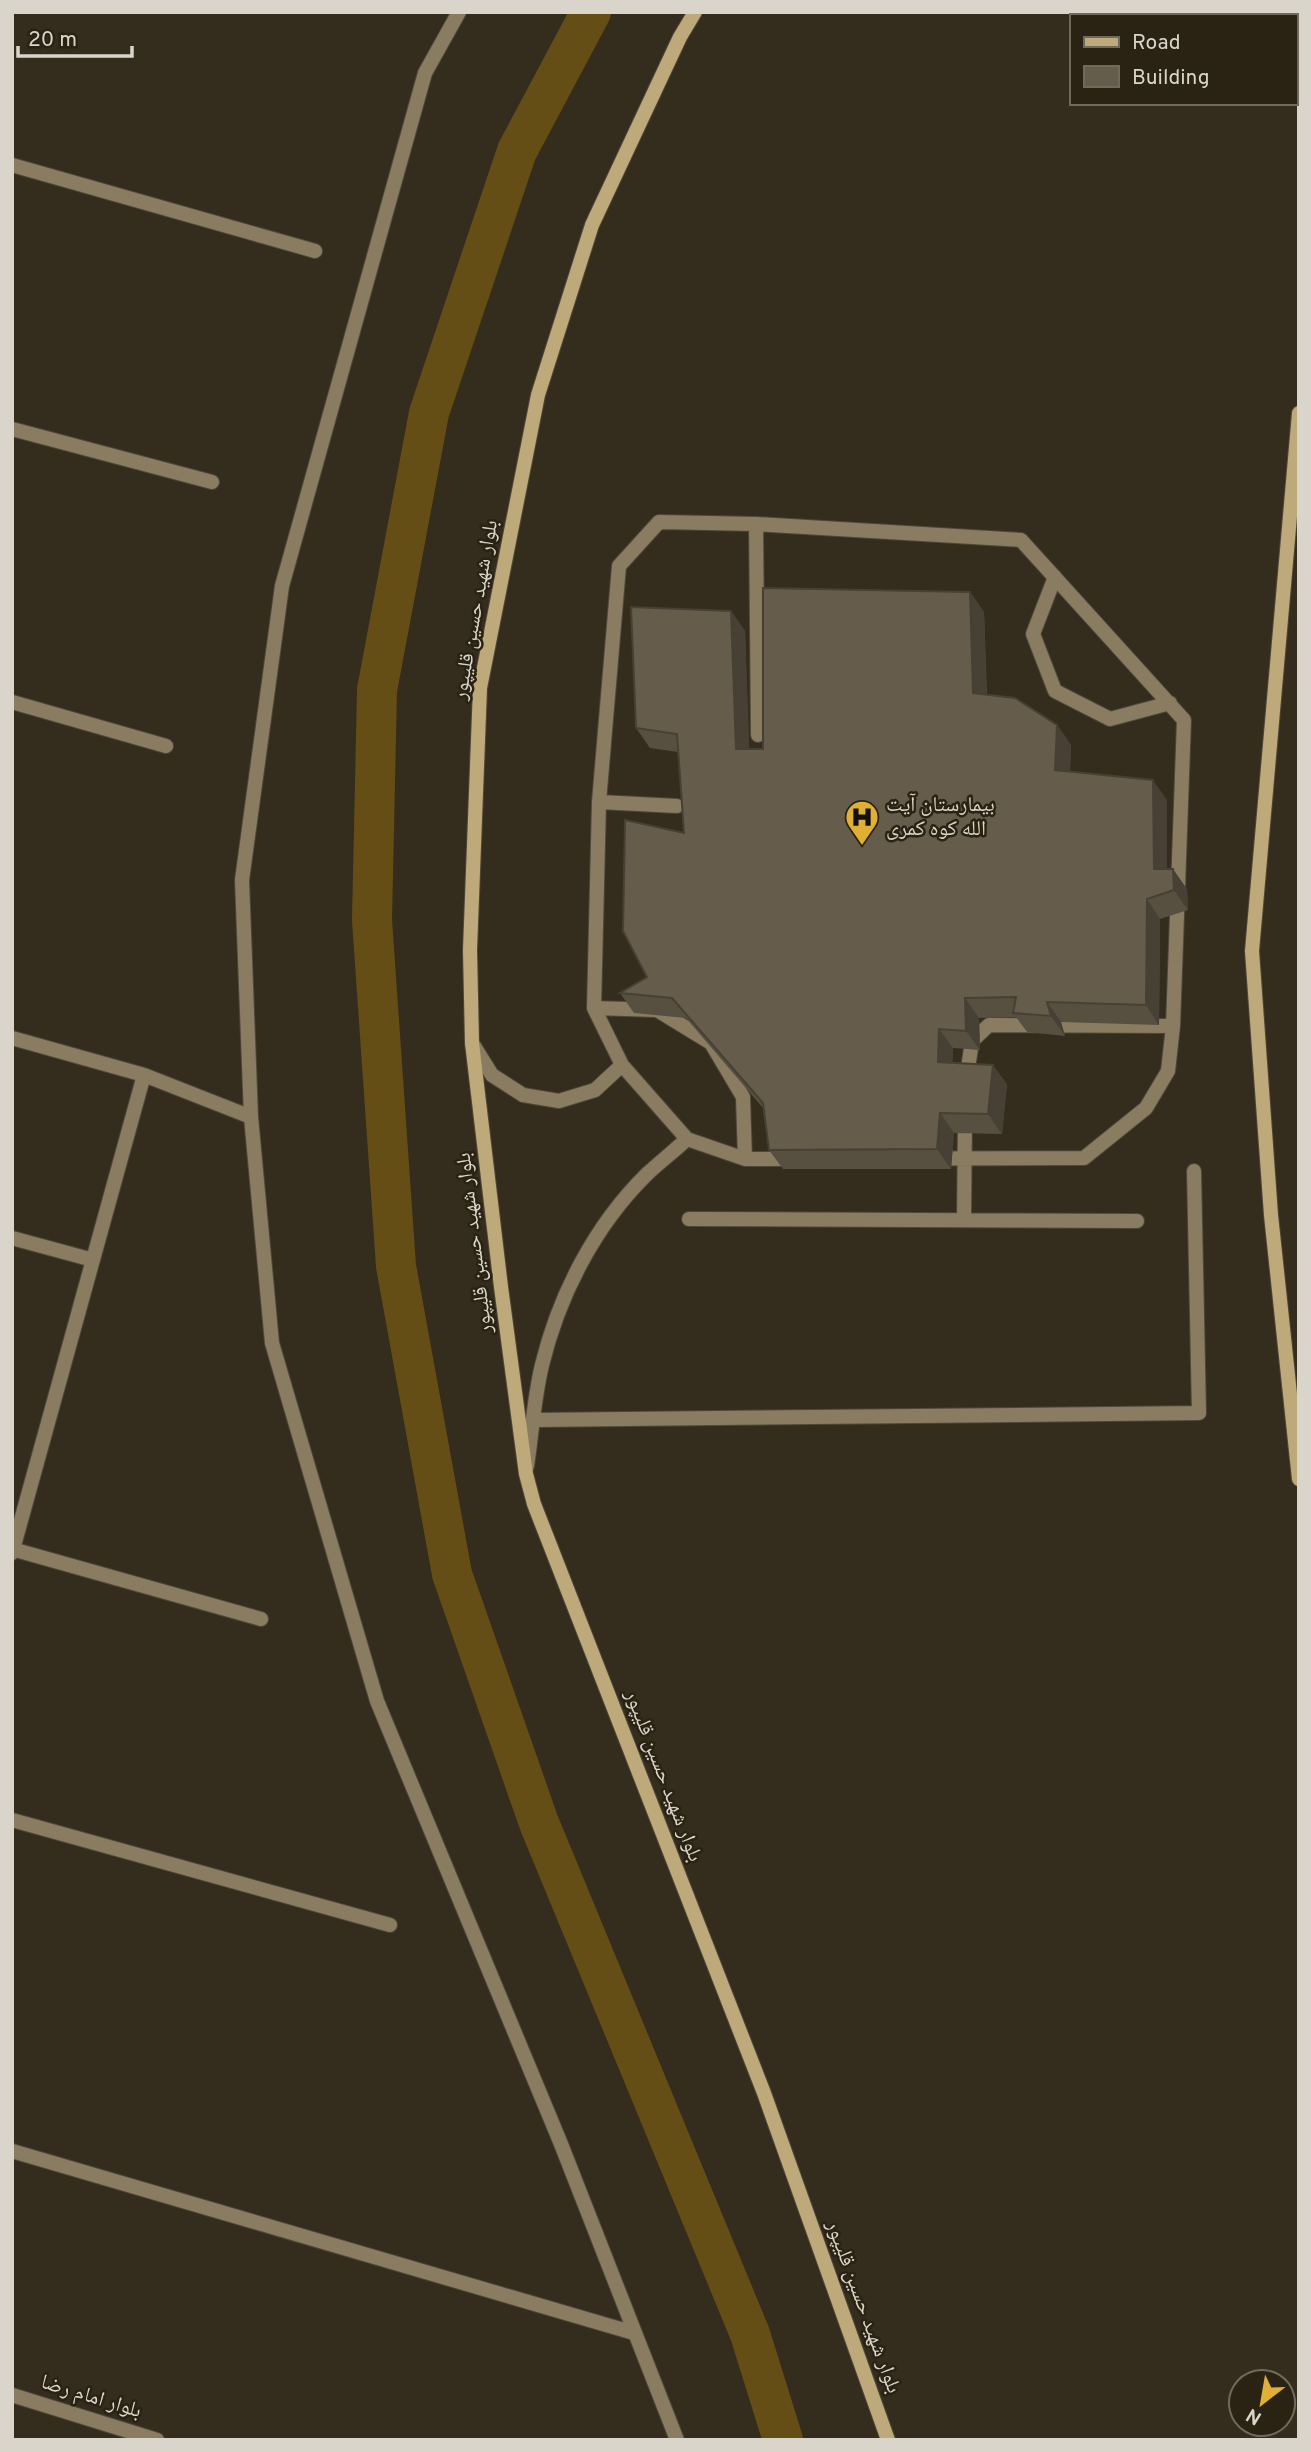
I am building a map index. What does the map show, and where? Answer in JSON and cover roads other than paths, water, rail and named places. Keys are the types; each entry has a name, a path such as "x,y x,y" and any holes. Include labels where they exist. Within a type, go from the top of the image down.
{"street":[{"path":"459,12 425,73 282,586 242,880 251,1117 272,1343 377,1701 561,2144 677,2440"},
{"name":"بلوار شهید حسین قلیپور","path":"695,12 680,37 592,225 538,394 480,688 470,950 472,1043 526,1475 534,1504 764,2093 888,2440"},
{"path":"12,165 315,251"},
{"path":"1299,413 1252,951 1271,1214 1299,1479"},
{"path":"12,429 212,482"},
{"path":"659,522 755,524 1021,540 1055,577 1184,720 1173,1026 1168,1071 1146,1108 1084,1158 745,1159 687,1139 622,1066 594,1008 599,802 619,566 659,522"},
{"path":"755,524 758,735"},
{"path":"1055,577 1033,634 1055,691 1110,719 1170,703"},
{"path":"12,702 166,746"},
{"path":"599,802 677,806"},
{"path":"594,1008 657,1010 711,1043 743,1097 745,1159"},
{"path":"964,1220 966,1069 972,1041 989,1025 1173,1026"},
{"path":"12,1038 144,1075 251,1117"},
{"path":"472,1043 492,1075 523,1095 559,1101 595,1090 622,1066"},
{"path":"144,1075 13,1551 261,1619"},
{"path":"526,1475 542,1366 558,1314 580,1264 610,1217 646,1175 687,1139"},
{"path":"534,1420 1199,1413 1194,1171"},
{"path":"689,1219 1138,1221"},
{"path":"12,1238 93,1260"},
{"path":"12,1820 390,1925"},
{"path":"12,2151 635,2333"},
{"name":"بلوار امام رضا","path":"12,2395 157,2440"}],"waterway":[{"path":"591,12 517,151 429,413 377,690 372,920 396,1266 452,1574 539,1823 750,2334 783,2440"}],"place":[{"name":"بیمارستان آیت الله کوه کمری","path":"862,847"}]}
